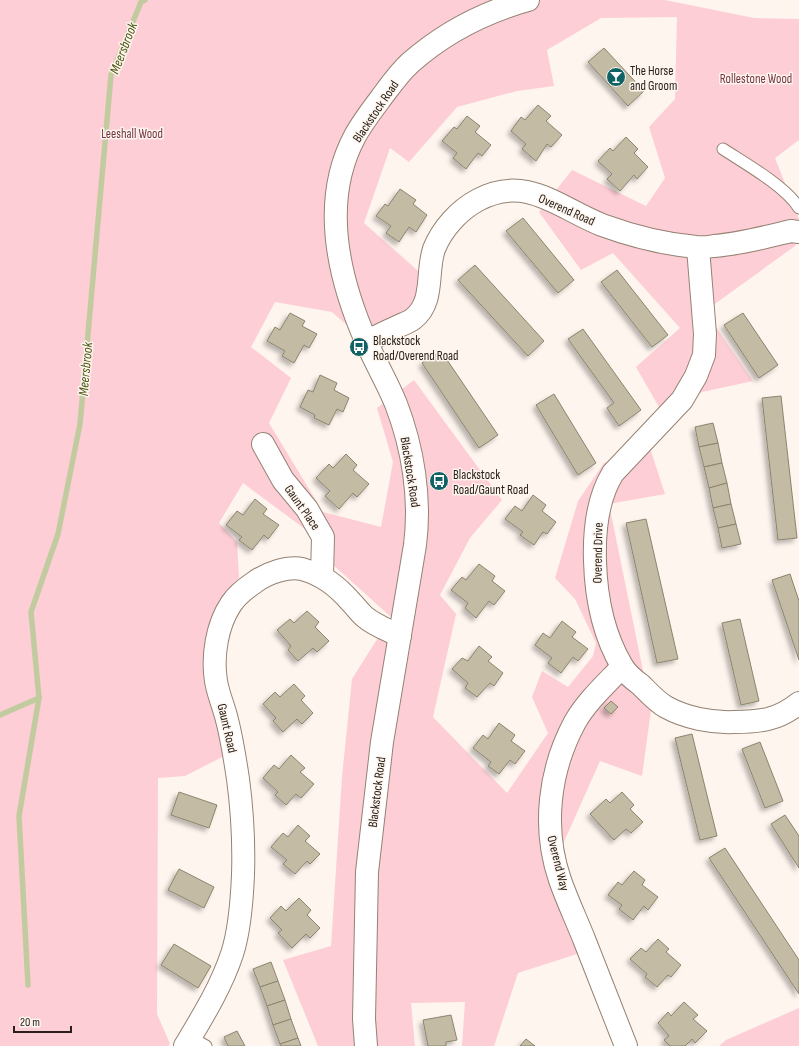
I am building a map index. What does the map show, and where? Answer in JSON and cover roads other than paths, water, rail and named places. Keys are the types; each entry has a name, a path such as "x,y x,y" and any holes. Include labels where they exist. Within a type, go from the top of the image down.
{"street":[{"name":"Blackstock Road","path":"366,1046 364,1018 367,872 382,742 417,531 416,494 408,443 396,405 366,342 340,268 336,239 337,194 344,164 355,136 373,108 393,82 410,64 436,43 460,27 507,6 528,0"},
{"name":"Overend Road","path":"366,342 413,320 423,308 428,293 434,250 444,229 460,213 477,200 499,191 521,190 547,197 600,224 633,236 698,248 733,245 791,231 799,232"},
{"name":"Overend Drive","path":"698,248 705,334 704,355 696,376 682,400 613,473 608,481 596,524 594,549 595,584 600,614 609,639 622,667 666,707 697,719 724,723 758,722 779,716 799,702"},
{"name":"Gaunt Place","path":"263,444 283,480 307,509 323,537 322,576"},
{"name":"Gaunt Road","path":"194,1043 202,1020 222,980 233,952 239,917 243,875 243,839 238,779 227,721 216,683 214,668 216,644 221,624 231,604 243,590 261,578 280,570 300,569 322,576 338,587 364,617 400,636"},
{"name":"Overend Way","path":"622,667 592,699 576,721 563,746 555,770 550,800 550,838 560,879 626,1046"}],"lane":[{"path":"723,149 773,183 794,200 799,208"}],"waterway":[{"name":"Meersbrook","path":"0,715 39,698 31,612 58,534 80,424 111,75 141,2 145,0"},
{"path":"28,985 19,816 39,698"}],"place":[{"name":"The Horse and Groom","path":"616,77"},
{"name":"Blackstock Road/Overend Road","path":"359,347"},
{"name":"Blackstock Road/Gaunt Road","path":"439,481"}],"park label":[{"name":"Rollestone Wood","path":"756,78"},
{"name":"Leeshall Wood","path":"132,133"}]}
